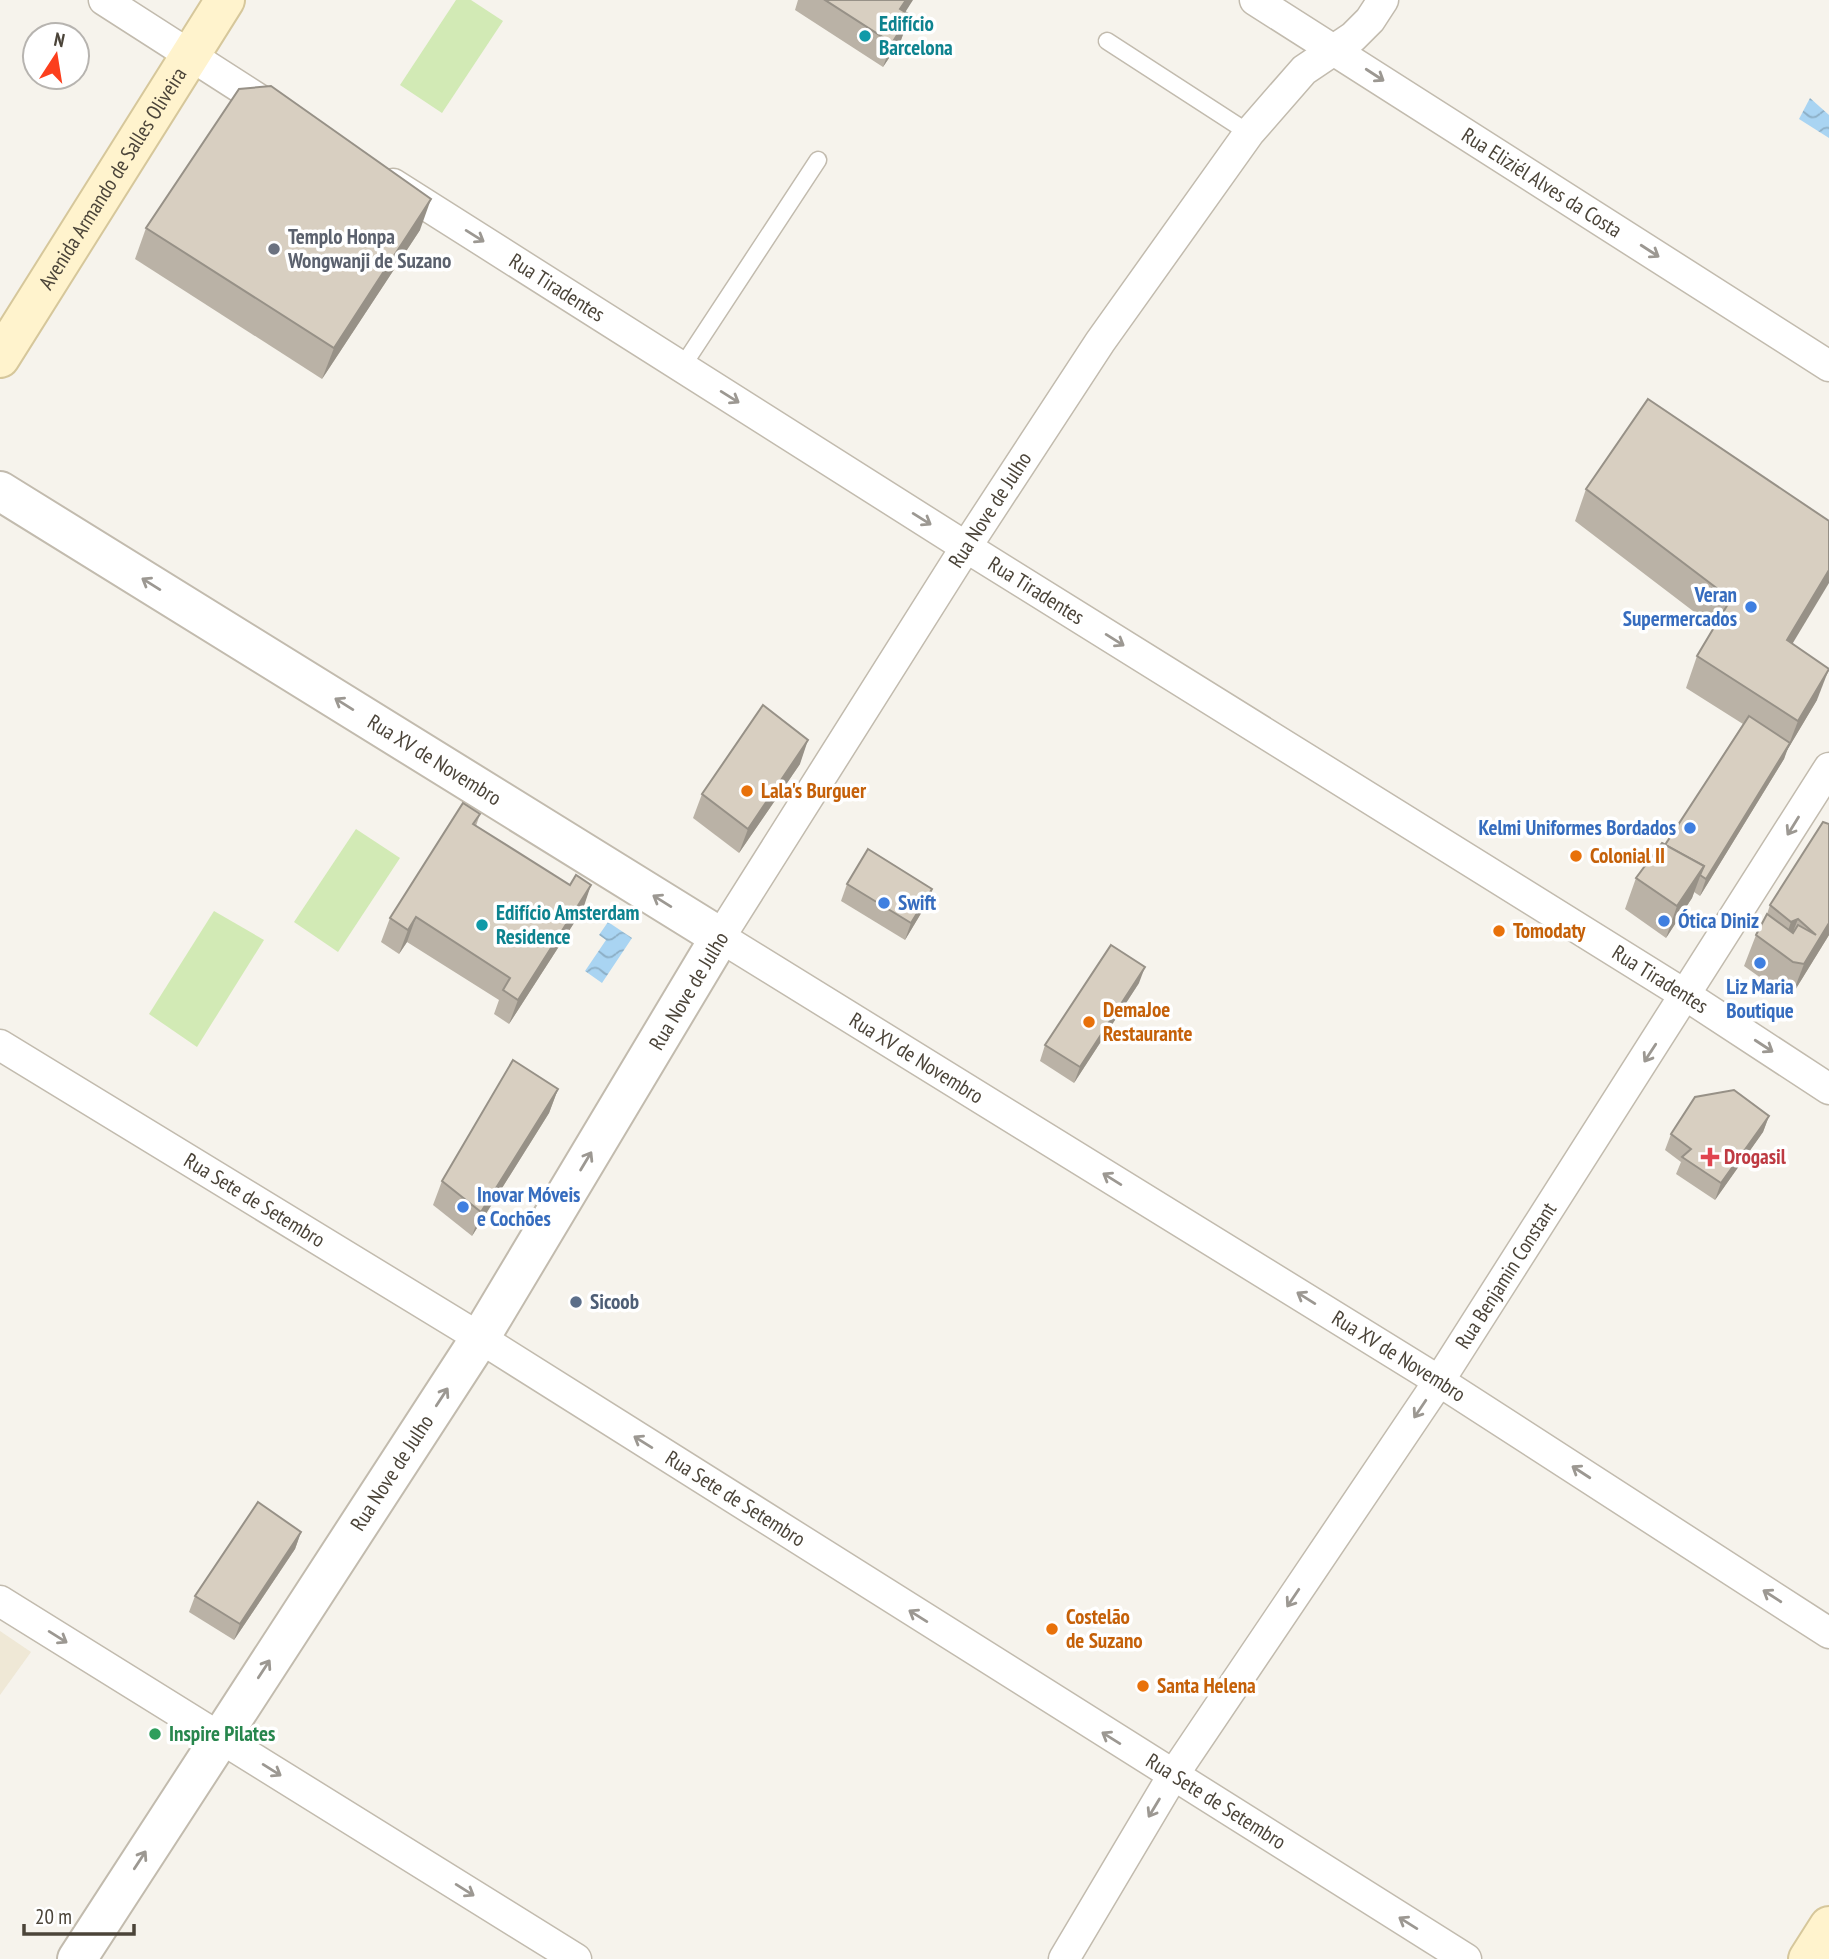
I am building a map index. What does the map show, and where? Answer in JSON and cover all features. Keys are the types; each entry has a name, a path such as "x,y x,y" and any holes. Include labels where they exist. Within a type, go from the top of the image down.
{"main road":[{"name":"Avenida Armando de Salles Oliveira","path":"0,358 225,0"},
{"path":"1808,1959 1829,1926"}],"street":[{"path":"104,0 304,128"},
{"name":"Rua Eliziél Alves da Costa","path":"1255,0 1829,366"},
{"name":"Rua Nove de Julho","path":"76,1959 480,1339 720,937 966,547 1100,342 1249,133 1304,70 1336,50 1370,20 1383,0"},
{"name":"Rua Tiradentes","path":"375,173 966,547 1687,996 1829,1089"},
{"name":"Rua XV de Novembro","path":"0,491 1439,1381 1829,1633"},
{"name":"Rua Benjamin Constant","path":"1064,1959 1172,1777 1439,1381 1687,996 1829,768"},
{"name":"Rua Sete de Setembro","path":"0,1045 480,1339 1465,1959"},
{"path":"0,1601 576,1959"}],"lane":[{"path":"1107,41 1249,133"},
{"path":"682,367 818,160"}],"shaded area":[{"path":"0,1631 31,1652 0,1695"}],"green space":[{"path":"456,0 471,0 503,21 442,113 400,85"},
{"path":"356,829 400,858 338,952 294,922"},
{"path":"214,911 264,940 197,1047 149,1014"}],"water":[{"path":"1810,98 1829,115 1829,138 1799,119"},
{"path":"608,922 632,938 602,983 585,971 606,940 599,935"}],"building":[{"path":"825,0 906,0 900,9 910,15 892,43"},
{"name":"Templo Honpa Wongwanji de Suzano","path":"271,86 431,199 334,348 146,228 239,89"},
{"name":"Veran Supermercados","path":"1648,399 1829,521 1829,570 1787,640 1829,669 1798,721 1697,656 1731,599 1586,489"},
{"name":"Lala's Burguer","path":"763,705 808,740 748,829 702,794"},
{"path":"1749,716 1790,743 1706,879 1700,875 1704,866 1665,845"},
{"name":"Edifício Amsterdam Residence","path":"463,803 480,814 473,824 570,885 576,875 591,885 518,1000 503,990 510,978 416,917 408,930 390,918"},
{"path":"1823,822 1829,824 1829,923 1804,964 1793,962 1756,935 1767,914 1793,933 1798,925 1816,935 1798,919 1791,922 1770,905"},
{"path":"1662,843 1704,866 1677,906 1636,878"},
{"path":"868,849 932,889 911,923 847,884"},
{"name":"DemaJoe Restaurante","path":"1111,945 1145,967 1080,1067 1045,1045"},
{"path":"513,1060 558,1089 481,1212 442,1181"},
{"name":"Drogasil","path":"1734,1090 1769,1116 1721,1183 1682,1157 1691,1149 1671,1134 1695,1097"},
{"path":"258,1502 301,1532 240,1624 195,1596"}],"place":[{"name":"Edifício Barcelona","path":"865,36"},
{"name":"Templo Honpa Wongwanji de Suzano","path":"274,249"},
{"name":"Veran Supermercados","path":"1751,607"},
{"name":"Lala's Burguer","path":"747,791"},
{"name":"Kelmi Uniformes Bordados","path":"1690,828"},
{"name":"Colonial II","path":"1576,856"},
{"name":"Swift","path":"884,903"},
{"name":"Ótica Diniz","path":"1664,921"},
{"name":"Edifício Amsterdam Residence","path":"482,925"},
{"name":"Tomodaty","path":"1499,931"},
{"name":"Liz Maria Boutique","path":"1760,963"},
{"name":"DemaJoe Restaurante","path":"1089,1022"},
{"name":"Drogasil","path":"1710,1157"},
{"name":"Inovar Móveis e Cochões","path":"463,1207"},
{"name":"Sicoob","path":"576,1302"},
{"name":"Costelão de Suzano","path":"1052,1629"},
{"name":"Santa Helena","path":"1143,1686"},
{"name":"Inspire Pilates","path":"155,1734"}]}
